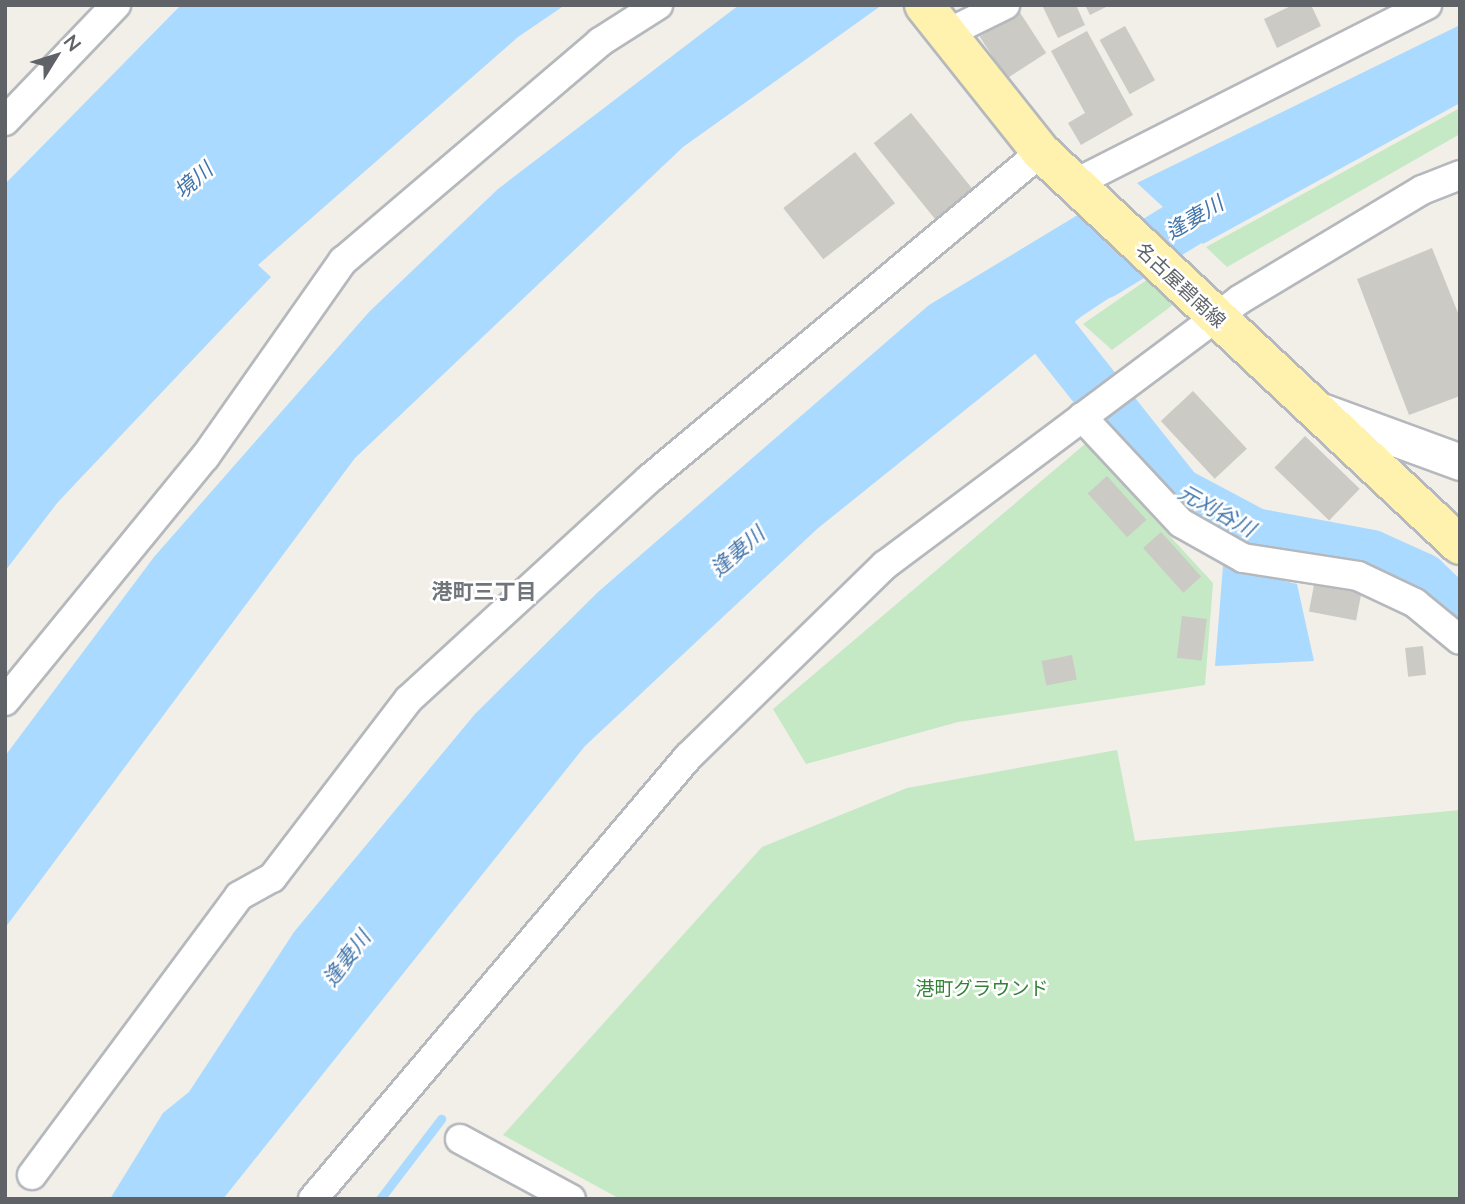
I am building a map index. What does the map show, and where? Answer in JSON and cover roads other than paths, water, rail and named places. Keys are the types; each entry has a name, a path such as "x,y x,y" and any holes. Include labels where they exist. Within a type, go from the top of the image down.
{"main road":[{"name":"名古屋碧南線","path":"935,20 1041,152 1074,184 1201,326 1321,411 1460,545"}],"street":[{"path":"5,121 116,5"},
{"path":"5,701 205,457 342,261 600,42 658,5"},
{"path":"935,20 1005,5"},
{"path":"1074,184 1427,5"},
{"path":"32,1175 239,896 272,878 409,699 649,479 1041,152"},
{"path":"313,1199 688,757 885,565 1201,326 1303,259 1460,175"},
{"path":"1321,411 1460,462"},
{"path":"1083,416 1181,523 1243,558 1358,576 1415,603 1460,640"},
{"path":"460,1139 571,1199"}],"water":[{"name":"境川","path":"181,5 565,5 518,37 258,265 271,277 58,502 5,571 5,184"},
{"path":"739,5 882,5 683,147 355,458 5,928 5,756 154,557 369,312 498,189"},
{"path":"1460,25 1460,103 1203,244 1137,183"},
{"path":"1086,210 1150,271 1082,316 817,529 585,746 223,1199 110,1199 163,1113 189,1092 294,932 475,714 598,592 929,305"},
{"path":"1223,566 1297,584 1314,661 1215,666"}],"waterway":[{"name":"逢妻川","path":"1102,273 1242,188"},
{"name":"元刈谷川","path":"1036,314 1177,492 1254,533 1371,555 1422,578 1460,614"},
{"path":"380,1199 441,1119"}],"district":[{"name":"港町三丁目","path":"484,591"}],"park label":[{"name":"港町グラウンド","path":"982,988"}]}
